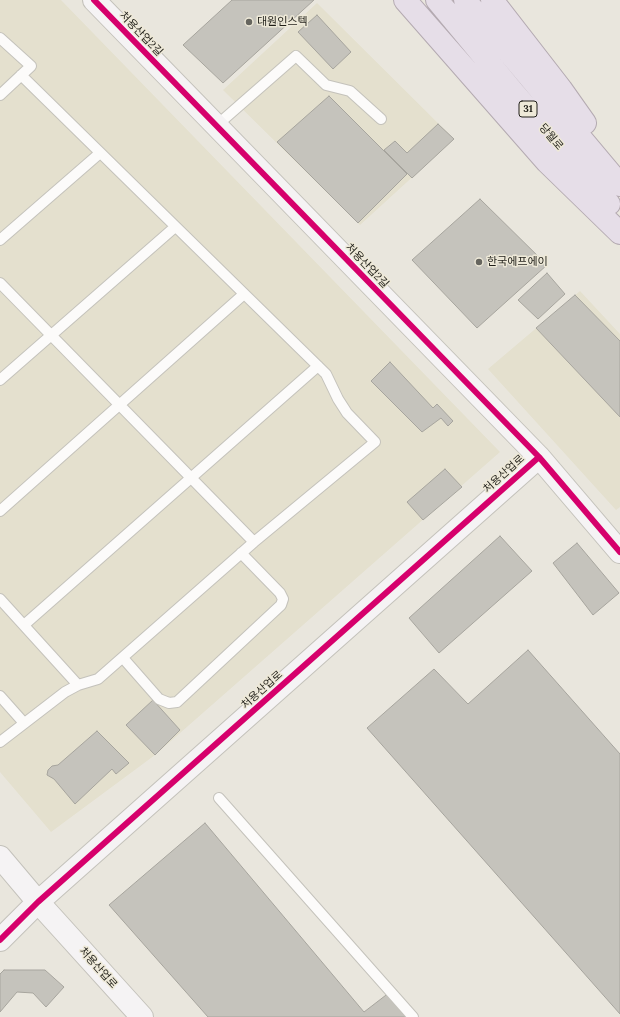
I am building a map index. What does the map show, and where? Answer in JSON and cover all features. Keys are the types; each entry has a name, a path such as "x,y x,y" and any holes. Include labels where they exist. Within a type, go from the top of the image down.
{"highway":[{"path":"405,0 548,162 620,233"},
{"name":"당월로","path":"437,0 620,218"},
{"name":"당월로","path":"465,0 620,185"},
{"path":"492,0 561,89 620,173"}],"street":[{"name":"처용산업2길","path":"95,0 539,457 620,552"},
{"name":"처용산업로","path":"0,940 38,902 539,457"},
{"name":"처용산업로","path":"0,857 38,902 142,1017"}],"lane":[{"path":"0,38 30,66 0,95"},
{"path":"216,126 296,56 326,85 350,91 381,119"},
{"path":"0,742 65,692 78,685 98,679 241,553 375,442 347,413 338,399 326,374 21,75"},
{"path":"0,240 100,153"},
{"path":"0,380 175,227"},
{"path":"0,282 254,542"},
{"path":"0,511 244,294"},
{"path":"24,625 318,366"},
{"path":"123,658 159,699 169,703 177,702 282,605 283,599 280,593 241,553"},
{"path":"0,599 78,685"},
{"path":"0,696 24,723"},
{"path":"219,798 413,1017"}],"shaded area":[{"path":"0,0 61,0 500,452 155,755 51,832 0,772"},
{"path":"317,3 454,139 360,225 223,90"},
{"path":"580,291 620,334 620,507 616,510 488,369"}],"building":[{"name":"대원인스텍","path":"232,0 314,0 223,83 183,45"},
{"path":"317,15 351,52 333,69 298,32"},
{"path":"329,96 407,174 358,223 277,142"},
{"path":"438,124 454,139 412,178 384,150 395,141 407,153"},
{"name":"한국에프에이","path":"480,199 547,265 477,328 412,260"},
{"path":"547,273 565,294 538,319 518,300"},
{"path":"575,295 620,341 620,417 536,328"},
{"path":"390,362 433,408 437,404 453,421 448,426 441,418 422,432 371,381"},
{"path":"445,469 462,487 423,520 407,502"},
{"path":"500,536 532,571 439,653 409,618"},
{"path":"577,543 619,593 593,615 553,563"},
{"path":"528,650 620,754 620,1014 367,728 434,669 468,704"},
{"path":"153,700 180,730 155,755 126,725"},
{"path":"97,731 129,763 116,774 112,769 75,804 54,779 47,775 48,770 52,766 58,765"},
{"path":"205,823 364,1012 390,992 414,1017 208,1017 109,905"},
{"path":"4,970 45,970 64,987 46,1007 33,993 17,992 0,1012 0,974"}],"cycle path":[{"path":"94,0 539,457 620,552"},
{"path":"0,940 38,902 539,457"}],"place":[{"name":"대원인스텍","path":"249,22"},
{"name":"한국에프에이","path":"479,262"}]}
